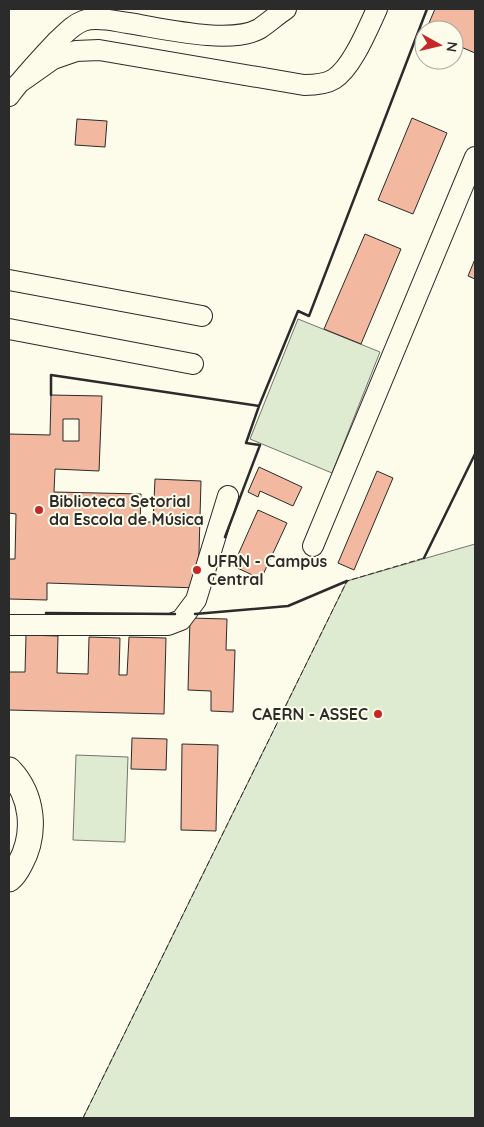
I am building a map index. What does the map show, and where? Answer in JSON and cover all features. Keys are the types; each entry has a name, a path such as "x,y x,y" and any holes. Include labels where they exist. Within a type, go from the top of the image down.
{"main road":[{"path":"9,770 17,779 28,802 31,827 26,853 9,879"}],"lane":[{"path":"14,90 72,26 89,19 105,19 181,32 227,36 258,29 286,9"},
{"path":"14,90 53,59 76,51 99,50 304,85 320,84 333,80 343,73 361,45 377,9"},
{"path":"314,546 474,164"},
{"path":"9,280 202,316"},
{"path":"9,330 193,364"},
{"path":"9,624 168,625 181,620 196,600 228,496"}],"green space":[{"path":"298,319 380,352 332,473 250,439"},
{"name":"CAERN - ASSEC","path":"475,544 475,1118 83,1118 347,581"},
{"path":"76,755 128,757 125,842 73,840"}],"building":[{"path":"435,9 475,9 475,53 464,48 464,20 430,20"},
{"path":"412,118 447,133 413,214 378,200"},
{"path":"77,119 107,121 105,147 75,145"},
{"path":"365,234 401,249 361,344 324,329"},
{"path":"475,259 475,279 468,276"},
{"path":"51,395 102,396 99,471 55,469 54,492 141,494 140,522 153,522 155,479 201,481 198,588 47,583 47,600 9,599 9,559 15,559 16,514 9,513 9,434 50,435","holes":["63,419 79,419 79,441 63,441"]},
{"path":"259,467 302,487 293,506 260,491 258,497 248,492"},
{"path":"377,471 393,478 354,570 338,563"},
{"path":"258,510 287,523 261,579 233,566"},
{"path":"190,618 227,619 226,650 235,650 233,712 211,711 211,691 188,690"},
{"path":"26,635 58,636 57,673 88,674 89,637 120,638 119,675 127,675 129,637 166,638 164,714 9,710 9,672 25,672"},
{"path":"132,738 167,739 166,770 131,769"},
{"path":"182,744 218,745 216,831 181,830"}],"fence":[{"path":"83,1118 347,581 424,558"}],"wall":[{"path":"225,537 260,445 246,443 259,406 298,311 309,316 427,9"},
{"path":"51,395 51,375 259,406"},
{"path":"424,558 475,454"},
{"path":"195,614 288,606 347,581"},
{"path":"46,613 175,614"}],"place":[{"name":"Biblioteca Setorial da Escola de Música","path":"39,510"},
{"name":"UFRN - Campus Central","path":"197,570"},
{"name":"CAERN - ASSEC","path":"378,714"}]}
